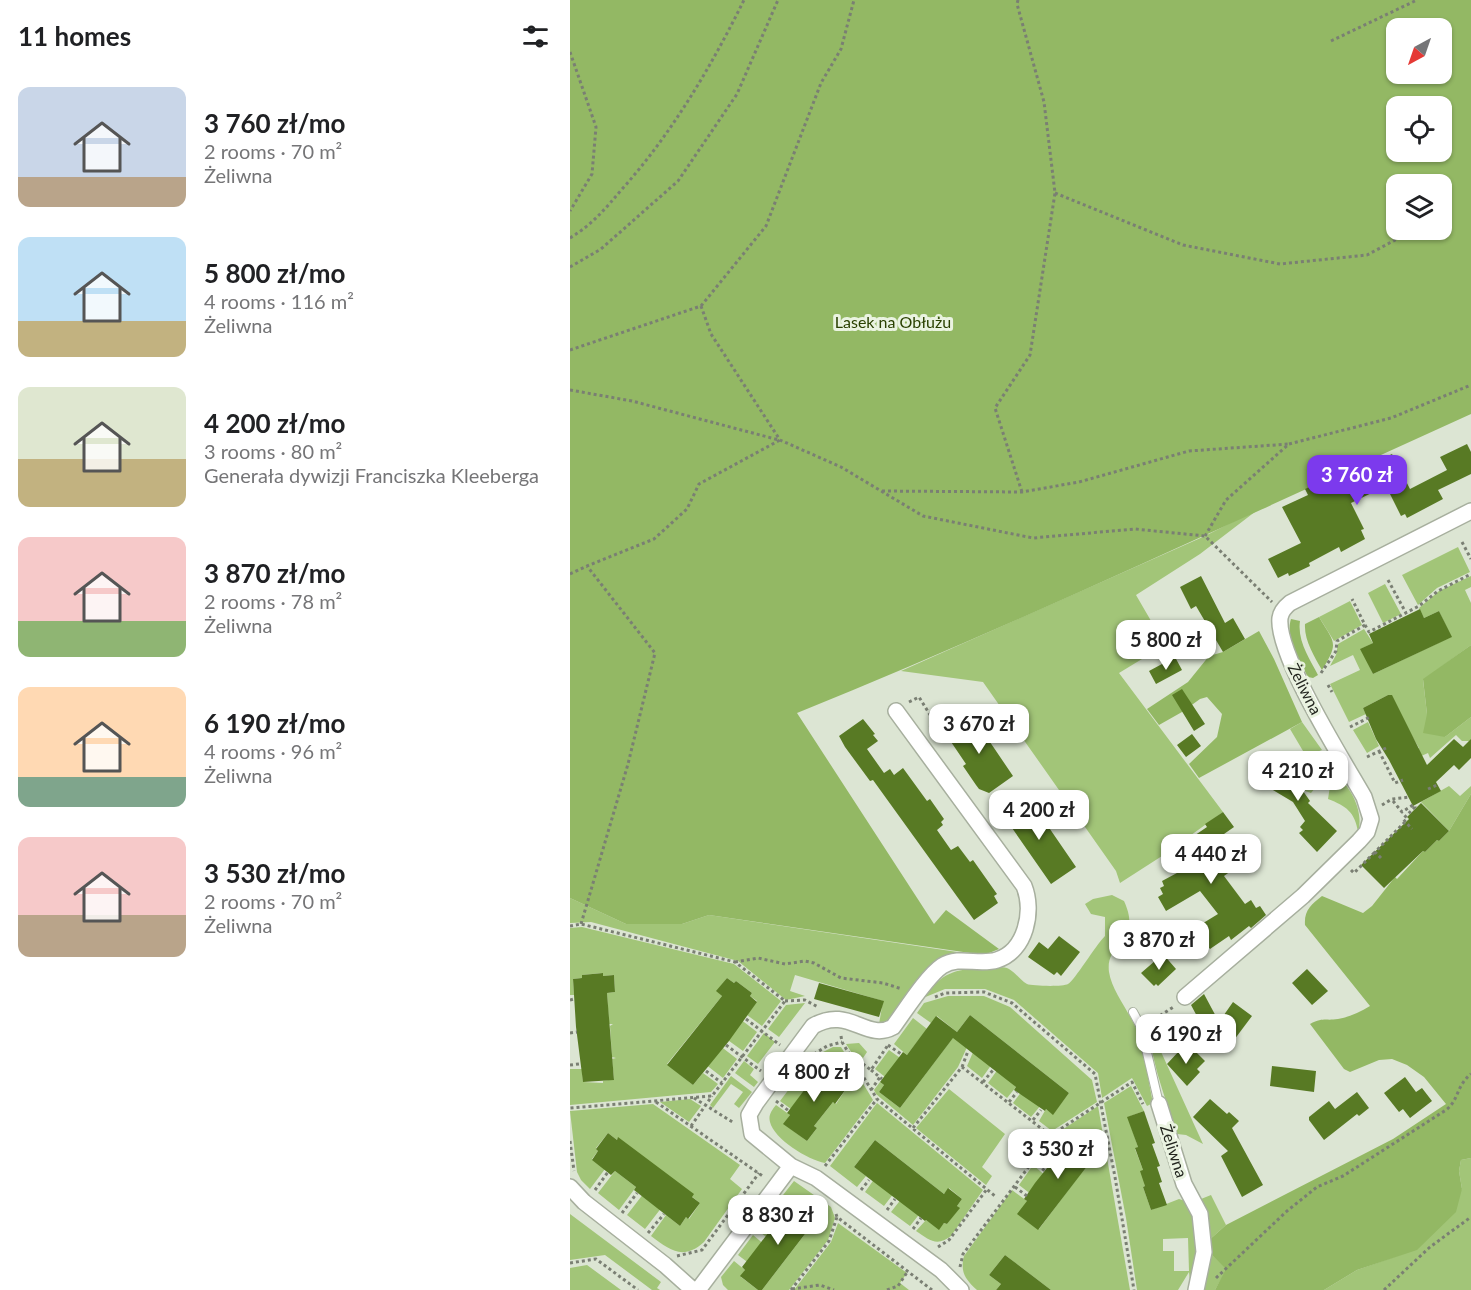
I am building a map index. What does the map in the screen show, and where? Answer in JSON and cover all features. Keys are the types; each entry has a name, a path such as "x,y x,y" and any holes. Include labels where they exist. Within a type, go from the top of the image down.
{"street":[{"path":"1282,612 1290,603 1471,511"},
{"name":"Żeliwna","path":"1282,612 1280,626 1295,673 1364,797 1370,812"},
{"path":"896,711 1024,886 1029,905 1026,927 1016,946 997,960 981,963 961,960 950,962 932,976 921,999 893,1027 885,1031 879,1032 838,1019 824,1019 813,1026 791,1053 749,1115 752,1134 791,1166 821,1172 941,1270 961,1290"},
{"path":"1185,997 1303,896 1359,841 1370,825 1370,812"},
{"name":"Żeliwna","path":"1153,1107 1184,1184 1200,1214 1204,1252 1196,1290"},
{"path":"698,1290 791,1166"},
{"path":"573,1182 584,1202 665,1265 693,1290"}],"lane":[{"name":"Żeliwna","path":"1133,1012 1141,1027 1153,1107"}],"path":[{"path":"570,238 591,225 649,158 692,94 744,0"},
{"path":"570,267 601,249 678,181 737,94 778,0"},
{"path":"570,350 700,306 766,226 821,83 841,49 854,0"},
{"path":"1018,0 1017,4 1044,102 1055,193 1030,355 995,408 1022,492"},
{"path":"1330,41 1417,0"},
{"path":"570,52 596,127 592,174 570,212"},
{"path":"1055,193 1183,245 1280,264 1367,255 1395,240"},
{"path":"700,306 711,334 780,441"},
{"path":"882,491 1022,492 1080,482 1189,451 1289,444 1391,418 1471,385"},
{"path":"570,390 632,401 780,441 841,466 923,516 1033,538 1135,529 1206,536 1282,612"},
{"path":"570,574 654,539 687,509 699,484 780,441"},
{"path":"1206,536 1226,500 1289,444"},
{"path":"1462,542 1471,559"},
{"path":"581,924 628,764 655,653 587,566"},
{"path":"1352,598 1369,632 1412,612 1438,591 1471,574"},
{"path":"1388,580 1406,613"},
{"path":"1321,673 1336,651 1337,641 1365,625"},
{"path":"1328,685 1332,692"},
{"path":"1350,727 1370,717"},
{"path":"1367,757 1386,748"},
{"path":"1379,751 1395,783 1403,780"},
{"path":"1428,789 1437,784"},
{"path":"1370,812 1392,799 1410,797"},
{"path":"1393,801 1402,812 1413,805 1415,807 1403,819 1412,829"},
{"path":"1381,858 1375,852 1405,822"},
{"path":"570,926 581,924 735,962 758,958 784,964 814,963 841,978 896,986 921,999 945,993 984,992 1012,1003 1095,1074 1134,1290"},
{"path":"735,962 785,1001 805,1000 838,1019 842,1042 877,1099 995,1196"},
{"path":"1141,1027 1185,997"},
{"path":"691,1126 785,1001"},
{"path":"746,1019 791,1053"},
{"path":"570,1033 576,1032"},
{"path":"871,1070 894,1037"},
{"path":"812,1055 827,1046 842,1042"},
{"path":"726,1045 786,1089 772,1107"},
{"path":"888,1045 901,1054"},
{"path":"914,1128 962,1067 968,1051"},
{"path":"806,1064 799,1072 809,1079"},
{"path":"856,1066 863,1064 881,1078 871,1090"},
{"path":"570,1065 579,1065"},
{"path":"962,1067 1064,1146"},
{"path":"982,1082 993,1070"},
{"path":"706,1071 722,1083"},
{"path":"1212,1281 1287,1211 1317,1187 1343,1176 1446,1110 1451,1106 1461,1083 1471,1074"},
{"path":"959,1269 963,1254 1055,1132 1132,1082 1153,1107"},
{"path":"1009,1102 1017,1092"},
{"path":"570,1108 712,1096"},
{"path":"693,1097 752,1134"},
{"path":"821,1172 877,1099"},
{"path":"655,1101 777,1185"},
{"path":"776,1101 789,1112"},
{"path":"1033,1120 1041,1110"},
{"path":"1033,1132 1055,1132"},
{"path":"570,1141 574,1170 573,1182"},
{"path":"1033,1161 1045,1170"},
{"path":"592,1193 608,1172"},
{"path":"821,1172 834,1172"},
{"path":"668,1254 678,1256 702,1251 759,1173"},
{"path":"860,1191 868,1180"},
{"path":"1015,1187 1027,1196"},
{"path":"934,1246 939,1247 949,1240 987,1190"},
{"path":"620,1216 637,1193"},
{"path":"886,1211 895,1199"},
{"path":"835,1211 837,1217 932,1290"},
{"path":"646,1236 664,1214"},
{"path":"792,1290 829,1241 837,1217"},
{"path":"1384,1290 1430,1248 1471,1217"},
{"path":"919,1236 912,1231 921,1218"},
{"path":"570,1263 596,1258 638,1290"},
{"path":"887,1290 898,1286 908,1271"},
{"path":"792,1290 820,1285 834,1290"}],"green space":[{"name":"Lasek na Obłużu","path":"570,0 1471,0 1471,414 1051,605 797,713 934,924 946,910 999,949 984,955 709,915 682,924 626,924 570,898"},
{"path":"1260,508 1200,554 1136,595 1165,645 1119,673 1223,812 1120,883 1116,871 983,682 901,671 1205,536"},
{"path":"1458,547 1470,572 1437,588 1418,605 1402,575"},
{"path":"1471,576 1471,587 1465,590 1471,603 1471,645 1423,680 1427,714 1445,737 1471,717 1471,743 1462,741 1456,735 1430,758 1428,753 1419,757 1415,751 1419,748 1388,695 1363,708 1366,714 1349,722 1330,684 1360,670 1353,655 1330,666 1336,655 1338,644 1364,629 1373,643 1361,649 1373,674 1451,637 1439,611 1424,618 1419,608 1439,591"},
{"path":"1385,584 1401,614 1383,623 1368,593"},
{"path":"1350,601 1362,625 1334,641 1319,617"},
{"path":"1319,617 1333,643 1331,654 1322,670 1310,648 1305,630 1305,624"},
{"path":"1291,619 1300,621 1302,643 1318,675 1313,678 1308,677 1294,649 1290,633"},
{"path":"1259,631 1302,722 1199,778 1189,764 1217,737 1222,714 1207,697 1159,725 1147,709 1188,682 1209,656 1223,652"},
{"path":"1471,645 1471,717 1445,737 1423,733 1427,714 1423,679"},
{"path":"1302,722 1322,750 1306,756 1290,729"},
{"path":"1368,722 1379,746 1367,753 1353,730"},
{"path":"1322,762 1329,764 1329,771 1311,793 1305,791 1308,773 1312,767"},
{"path":"1337,776 1352,794 1358,809 1358,832 1355,819 1349,811 1328,799 1331,780"},
{"path":"1449,786 1460,796 1471,786 1471,794 1449,831 1421,802"},
{"path":"1471,794 1471,1158 1461,1160 1459,1171 1462,1189 1456,1212 1417,1250 1357,1270 1324,1290 1215,1290 1226,1269 1208,1251 1208,1241 1226,1225 1393,1139 1446,1104 1424,1077 1407,1065 1392,1059 1379,1060 1350,1072 1344,1069 1310,1024 1347,1017 1370,1006 1305,925 1305,920 1309,908 1322,896 1363,913 1372,906 1395,877 1397,879 1423,851 1425,852 1449,831"},
{"path":"1112,895 1124,901 1129,915 1129,925 1127,933 1112,954 1109,972 1114,987 1139,1035 1153,1103 1147,1106 1132,1078 1102,1098 1098,1073 1014,1000 985,989 945,989 923,998 943,977 957,971 975,969 1007,968 1030,985 1068,984 1105,936 1105,917 1091,914 1085,904 1093,899"},
{"path":"570,898 626,924 682,924 709,915 964,953 926,970 887,1022 879,1024 883,1001 795,975 790,991 805,996 786,1000 738,961 591,922 570,923"},
{"path":"582,927 734,964 781,1001 762,1026 747,1015 757,1001 750,996 752,993 736,981 734,983 727,978 717,991 722,996 667,1064 693,1085 703,1073 718,1084 711,1092 570,1105 570,1069 582,1069 583,1082 603,1083 603,1081 614,1079 612,1059 616,1058 612,1057 610,1026 613,1024 609,1024 607,993 615,992 614,975 603,976 602,973 582,975 582,978 573,979 574,995 570,995 570,928"},
{"path":"948,996 984,996 1010,1007 1092,1080 1097,1102 1052,1131 1039,1121 1046,1109 1053,1114 1069,1093 970,1015 957,1032 937,1016 931,1023 917,1013 924,1003"},
{"path":"805,1003 779,1037 768,1029 786,1005"},
{"path":"913,1018 927,1029 907,1055 894,1044"},
{"path":"740,1019 757,1032 743,1051 725,1038"},
{"path":"1152,1032 1203,1144 1186,1135 1177,1134 1156,1066 1151,1040"},
{"path":"764,1033 775,1042 758,1064 747,1056"},
{"path":"955,1035 968,1045 958,1067 913,1125 874,1090 880,1082 884,1085 879,1092 900,1108"},
{"path":"859,1043 867,1052 859,1064 846,1044"},
{"path":"719,1045 737,1059 723,1078 705,1064"},
{"path":"833,1047 841,1047 873,1100 825,1163 801,1153 785,1142 773,1129 770,1117 776,1105 790,1115 784,1124 807,1141 817,1128 814,1126 833,1102 836,1104 846,1089 834,1080 837,1075 824,1066 814,1078 803,1070 813,1057"},
{"path":"889,1050 903,1060 889,1080 875,1069"},
{"path":"974,1050 992,1064 982,1078 967,1066"},
{"path":"744,1061 754,1069 750,1075 758,1082 754,1087 735,1073"},
{"path":"998,1069 1016,1087 1007,1098 988,1083"},
{"path":"731,1076 752,1092 739,1108 734,1104 743,1092 731,1084 713,1108 710,1105"},
{"path":"799,1076 810,1083 791,1109 780,1101"},
{"path":"1131,1086 1144,1111 1128,1117 1138,1147 1135,1149 1143,1170 1145,1186 1143,1187 1151,1210 1179,1199 1189,1202 1200,1236 1191,1290 1189,1272 1178,1290 1137,1290 1104,1103","holes":["1188,1238 1189,1271 1174,1271 1174,1251 1163,1251 1163,1239"]},
{"path":"949,1089 1005,1134 982,1167 992,1176 986,1185 916,1128"},
{"path":"1022,1091 1041,1105 1031,1117 1013,1103"},
{"path":"690,1099 701,1106 689,1122 660,1102"},
{"path":"877,1103 983,1190 951,1236 946,1239 933,1241 916,1231 926,1220 939,1229 944,1223 947,1224 959,1208 957,1206 962,1199 949,1188 944,1194 875,1140 854,1167 866,1176 857,1187 830,1166"},
{"path":"653,1104 740,1165 730,1179 742,1189 704,1242 690,1251 671,1249 651,1236 666,1215 680,1226 686,1217 689,1219 700,1203 618,1138 617,1140 608,1133 596,1148 598,1151 592,1159 605,1169 590,1189 577,1172 570,1111"},
{"path":"1098,1106 1130,1290 1051,1290 1005,1255 989,1275 1001,1284 996,1290 977,1290 964,1275 964,1256 1012,1190 1027,1201 1039,1229 1100,1148 1080,1132 1070,1145 1056,1134"},
{"path":"1051,1141 1065,1151 1051,1170 1037,1160"},
{"path":"1471,1158 1471,1290 1324,1290 1357,1270 1417,1249 1462,1189 1459,1171 1461,1160"},
{"path":"1033,1165 1046,1176 1032,1195 1019,1185"},
{"path":"615,1171 636,1187 619,1210 598,1193"},
{"path":"875,1178 894,1193 884,1206 865,1192"},
{"path":"794,1181 831,1207 835,1218 828,1240 789,1290 762,1290 818,1217 798,1202 789,1213 776,1204"},
{"path":"644,1193 662,1207 645,1229 627,1215"},
{"path":"1211,1195 1226,1225 1208,1241 1207,1213 1201,1199"},
{"path":"902,1198 921,1212 910,1226 891,1212"},
{"path":"771,1211 783,1220 769,1239 757,1230"},
{"path":"570,1214 661,1282 657,1288 660,1290 652,1290 605,1255 570,1260"},
{"path":"838,1223 907,1273 900,1283 909,1290 794,1290 831,1242"},
{"path":"753,1235 765,1245 750,1264 738,1255"},
{"path":"1208,1251 1227,1269 1215,1290 1200,1290"},
{"path":"734,1261 745,1270 741,1277 758,1290 728,1290 723,1285 721,1277"},
{"path":"587,1265 621,1290 570,1290 570,1268"}],"building":[{"path":"1467,444 1471,452 1471,474 1438,490 1443,499 1407,518 1405,514 1401,516 1386,486 1351,503 1364,529 1361,530 1365,539 1341,552 1339,547 1309,563 1310,566 1289,576 1288,573 1278,578 1268,559 1301,543 1282,507 1308,495 1305,489 1359,464 1361,469 1392,454 1410,489 1447,470 1440,457"},
{"path":"1201,576 1225,623 1233,618 1245,639 1223,652 1196,606 1191,609 1180,587"},
{"path":"1420,609 1424,618 1439,611 1452,637 1373,674 1360,649 1373,643 1369,634"},
{"path":"1175,657 1182,670 1156,684 1149,671"},
{"path":"1182,689 1205,724 1194,731 1172,695"},
{"path":"1392,695 1427,765 1454,739 1463,747 1471,739 1471,758 1459,770 1454,765 1436,782 1441,791 1413,806 1376,739 1363,708"},
{"path":"971,714 1013,776 989,793 979,789 976,785 963,766 966,764 945,733"},
{"path":"863,719 878,741 867,749 884,773 890,769 894,775 903,768 927,801 930,799 944,819 941,822 943,825 937,830 951,850 958,846 970,862 973,860 997,894 994,896 998,903 974,920 873,780 870,781 845,747 839,736"},
{"path":"1192,734 1201,746 1186,757 1177,745"},
{"path":"1271,752 1291,765 1285,774 1296,781 1310,801 1308,803 1337,831 1317,852 1299,833 1303,830 1300,827 1305,821 1293,802 1266,786 1271,779 1259,771"},
{"path":"1028,797 1076,867 1051,884 1003,815"},
{"path":"1421,803 1449,831 1425,852 1423,851 1384,888 1361,865 1409,819 1407,817"},
{"path":"1223,812 1234,827 1214,841 1235,868 1224,876 1245,904 1251,900 1256,908 1260,906 1266,915 1251,928 1249,926 1231,940 1229,936 1210,949 1200,936 1205,932 1200,925 1218,914 1200,891 1166,911 1158,897 1163,894 1160,888 1164,886 1162,881 1190,866 1176,848 1207,827 1205,824"},
{"path":"1059,936 1080,952 1061,976 1057,972 1054,975 1028,957 1039,942 1048,949"},
{"path":"1163,954 1176,969 1158,986 1156,984 1154,986 1141,973"},
{"path":"1307,969 1328,991 1312,1005 1292,983"},
{"path":"603,973 603,976 614,975 615,992 607,993 614,1080 583,1082 573,979 582,978 582,975"},
{"path":"727,978 734,983 736,981 752,993 750,996 757,1002 693,1085 667,1065 722,996 716,991"},
{"path":"819,983 884,1001 879,1017 814,999"},
{"path":"1204,994 1219,1022 1233,1002 1252,1016 1234,1040 1204,1018 1199,1020 1191,1005"},
{"path":"970,1015 1069,1093 1053,1115 1014,1090 1016,1087 953,1038 900,1108 879,1092 884,1085 880,1082 903,1052 907,1055 936,1016 957,1032"},
{"path":"1192,1048 1205,1061 1197,1069 1200,1072 1187,1086 1167,1064 1180,1050 1185,1054"},
{"path":"823,1065 837,1076 834,1080 846,1089 814,1126 817,1128 807,1141 783,1124 790,1115 787,1113"},
{"path":"1272,1066 1316,1071 1314,1092 1270,1086"},
{"path":"1405,1077 1416,1092 1422,1088 1432,1101 1410,1118 1403,1109 1399,1112 1384,1093"},
{"path":"1357,1092 1369,1108 1359,1116 1357,1114 1324,1140 1309,1117 1329,1101 1335,1109"},
{"path":"1210,1099 1239,1121 1232,1128 1263,1185 1242,1197 1221,1156 1228,1151 1193,1117"},
{"path":"1144,1111 1155,1143 1152,1144 1160,1166 1157,1167 1162,1182 1159,1183 1167,1205 1151,1210 1143,1187 1145,1186 1140,1171 1143,1170 1135,1148 1138,1147 1127,1117"},
{"path":"1079,1132 1101,1148 1038,1230 1017,1214 1027,1201 1024,1199 1035,1183 1067,1143 1070,1145"},
{"path":"608,1133 617,1140 618,1137 694,1194 692,1197 700,1203 680,1226 634,1190 636,1187 615,1171 611,1175 592,1160 598,1151 596,1149"},
{"path":"875,1140 944,1194 948,1188 962,1199 957,1206 960,1208 947,1224 944,1223 939,1230 854,1167"},
{"path":"798,1202 818,1217 762,1290 758,1290 740,1276 745,1270 742,1267 785,1211 789,1213"},
{"path":"1005,1255 1051,1290 996,1290 1001,1284 989,1275"}]}
